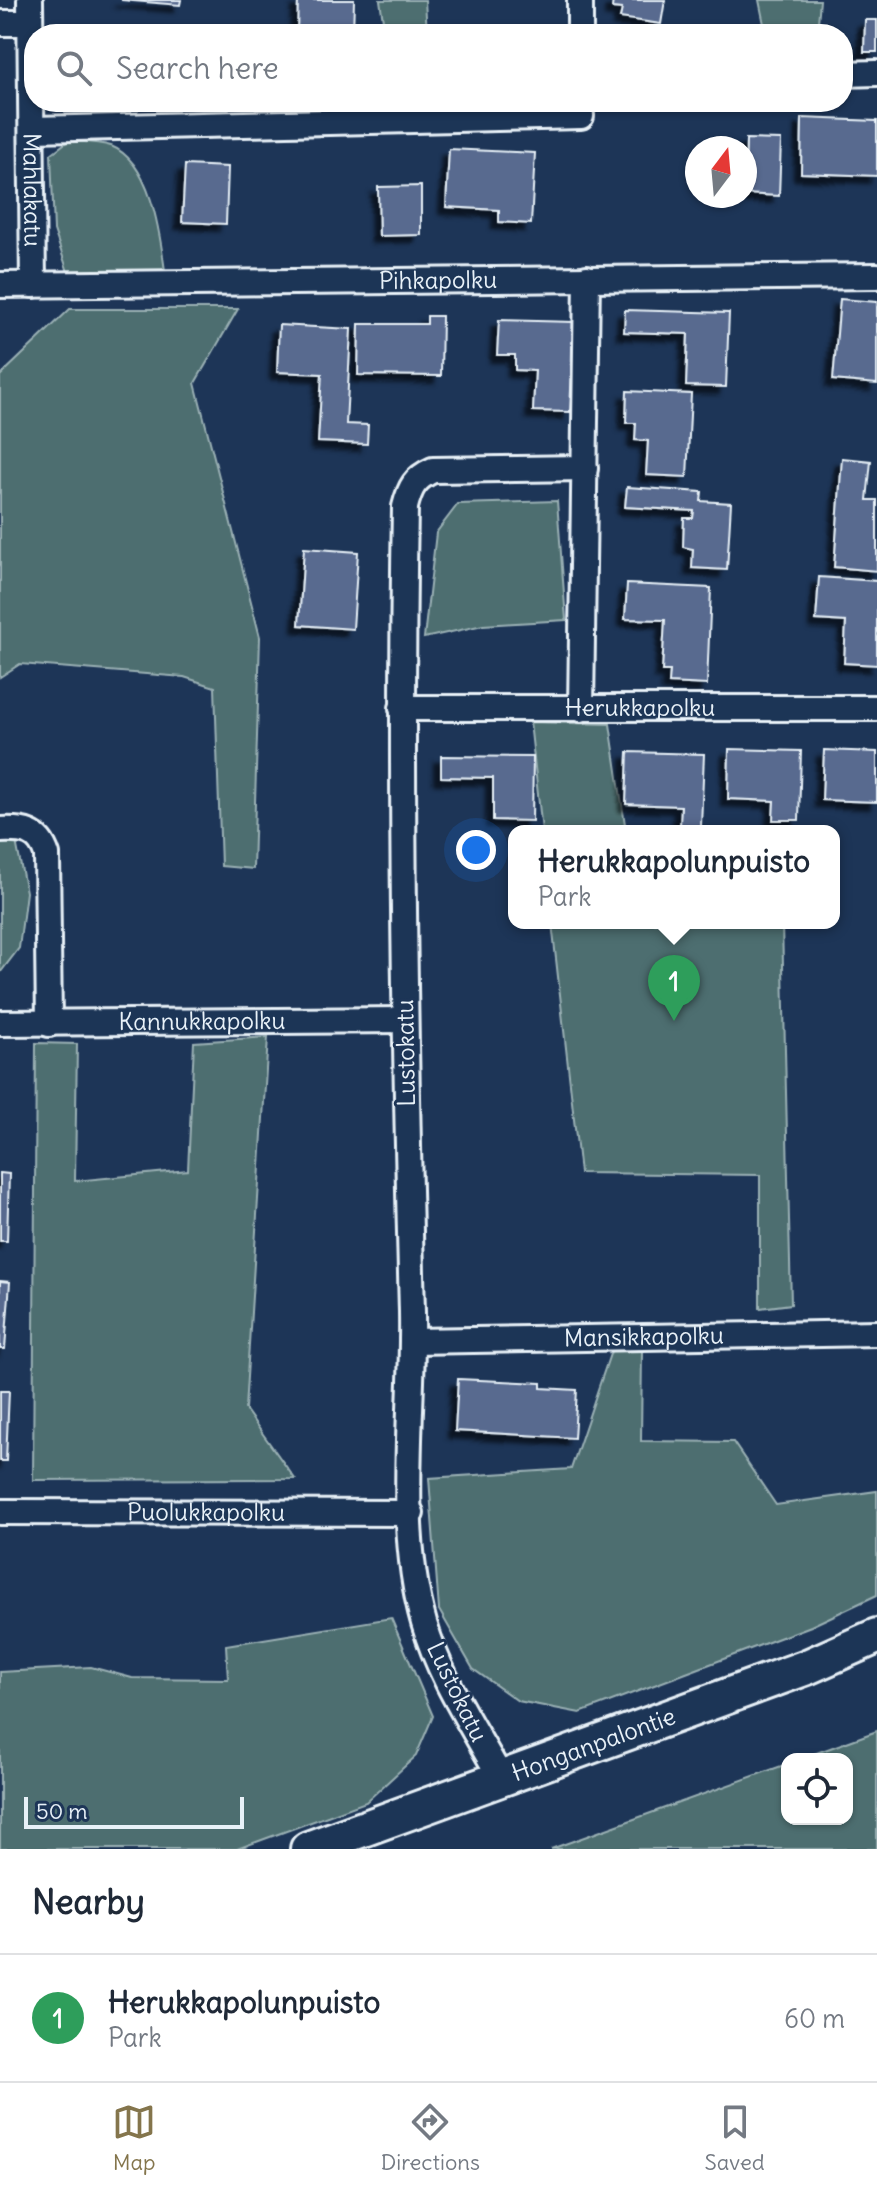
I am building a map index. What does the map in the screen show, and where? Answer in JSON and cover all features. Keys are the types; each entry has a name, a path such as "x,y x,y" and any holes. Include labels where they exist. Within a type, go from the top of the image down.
{"street":[{"path":"580,0 580,24"},
{"path":"0,23 30,12"},
{"path":"853,74 877,73"},
{"name":"Mahlakatu","path":"33,112 33,285"},
{"path":"33,129 581,116 581,112"},
{"name":"Pihkapolku","path":"0,285 877,276"},
{"path":"581,709 587,278"},
{"name":"Lustokatu","path":"502,1780 450,1684 424,1624 411,1513 412,1341 402,708 405,507 410,489 419,476 433,470 585,468"},
{"name":"Herukkapolku","path":"402,708 877,708"},
{"path":"0,830 25,829 39,839 47,855 49,1024"},
{"name":"Kannukkapolku","path":"0,1023 405,1020"},
{"name":"Mansikkapolku","path":"412,1341 877,1333"},
{"name":"Puolukkapolku","path":"0,1512 411,1513"},
{"name":"Honganpalontie","path":"308,1849 807,1667 877,1636"}],"green space":[{"path":"380,0 425,0 426,24 384,24"},
{"path":"759,0 820,0 818,24 764,24"},
{"path":"68,141 111,146 125,154 136,167 151,201 165,271 69,275 54,230 51,154"},
{"path":"70,309 238,309 195,383 260,637 253,869 221,866 215,687 184,677 20,664 0,677 0,376"},
{"path":"557,501 566,620 483,625 424,638 436,533 458,504"},
{"path":"530,722 610,724 625,825 541,825"},
{"path":"0,841 16,841 26,892 19,948 0,973"},
{"path":"553,929 782,929 791,1304 760,1308 760,1175 580,1173"},
{"path":"268,1037 245,1409 295,1479 33,1480 36,1043 77,1044 75,1181 188,1170 194,1042"},
{"path":"642,1349 641,1441 733,1442 776,1505 877,1491 877,1595 811,1626 580,1713 518,1701 473,1669 439,1610 429,1478 571,1469 611,1351"},
{"path":"391,1618 433,1716 416,1756 366,1802 237,1849 0,1849 0,1672 91,1667 132,1678 228,1679 226,1645"},
{"path":"877,1731 877,1849 551,1849 781,1766 781,1825 853,1825 853,1753 816,1753"}],"building":[{"path":"121,0 181,0 180,5"},
{"path":"298,0 354,0 353,24 297,24"},
{"path":"613,0 665,0 661,24 620,18 622,9 612,8"},
{"path":"865,20 877,20 877,52 864,52"},
{"path":"802,118 877,121 877,176 801,173"},
{"path":"757,139 781,140 779,196 757,195"},
{"path":"449,149 535,153 531,224 499,222 499,210 446,207"},
{"path":"185,165 228,167 226,224 182,222"},
{"path":"421,186 421,235 379,236 378,187"},
{"path":"840,299 877,302 877,384 833,380"},
{"path":"625,310 729,313 726,387 686,386 688,334 624,332"},
{"path":"427,316 442,316 441,376 358,375 359,324 427,324"},
{"path":"499,320 574,322 570,412 533,411 535,371 515,370 515,355 497,355"},
{"path":"279,325 351,329 346,424 368,425 367,444 318,442 322,374 277,372"},
{"path":"627,391 691,394 687,477 646,475 648,441 635,440 636,423 626,423"},
{"path":"842,458 871,461 867,500 877,500 877,571 834,567"},
{"path":"627,487 702,492 701,501 731,503 727,570 692,568 693,549 683,547 684,518 693,518 694,511 625,507"},
{"path":"304,548 358,552 353,629 299,625"},
{"path":"819,577 877,581 877,665 844,663 846,622 816,620"},
{"path":"627,584 711,588 707,685 669,683 670,671 662,671 665,620 625,619"},
{"path":"729,749 801,751 799,820 773,820 774,801 728,799"},
{"path":"824,750 877,752 877,802 822,800"},
{"path":"628,752 704,754 701,825 680,825 681,806 626,804"},
{"path":"441,756 533,757 532,821 493,820 493,778 441,777"},
{"path":"0,1173 9,1174 7,1241 0,1241"},
{"path":"0,1281 10,1282 5,1349 0,1349"},
{"path":"458,1379 541,1383 541,1388 577,1390 574,1438 455,1431"},
{"path":"0,1391 9,1391 6,1461 0,1461"}],"place":[{"name":"Herukkapolunpuisto","path":"674,1021"}]}
